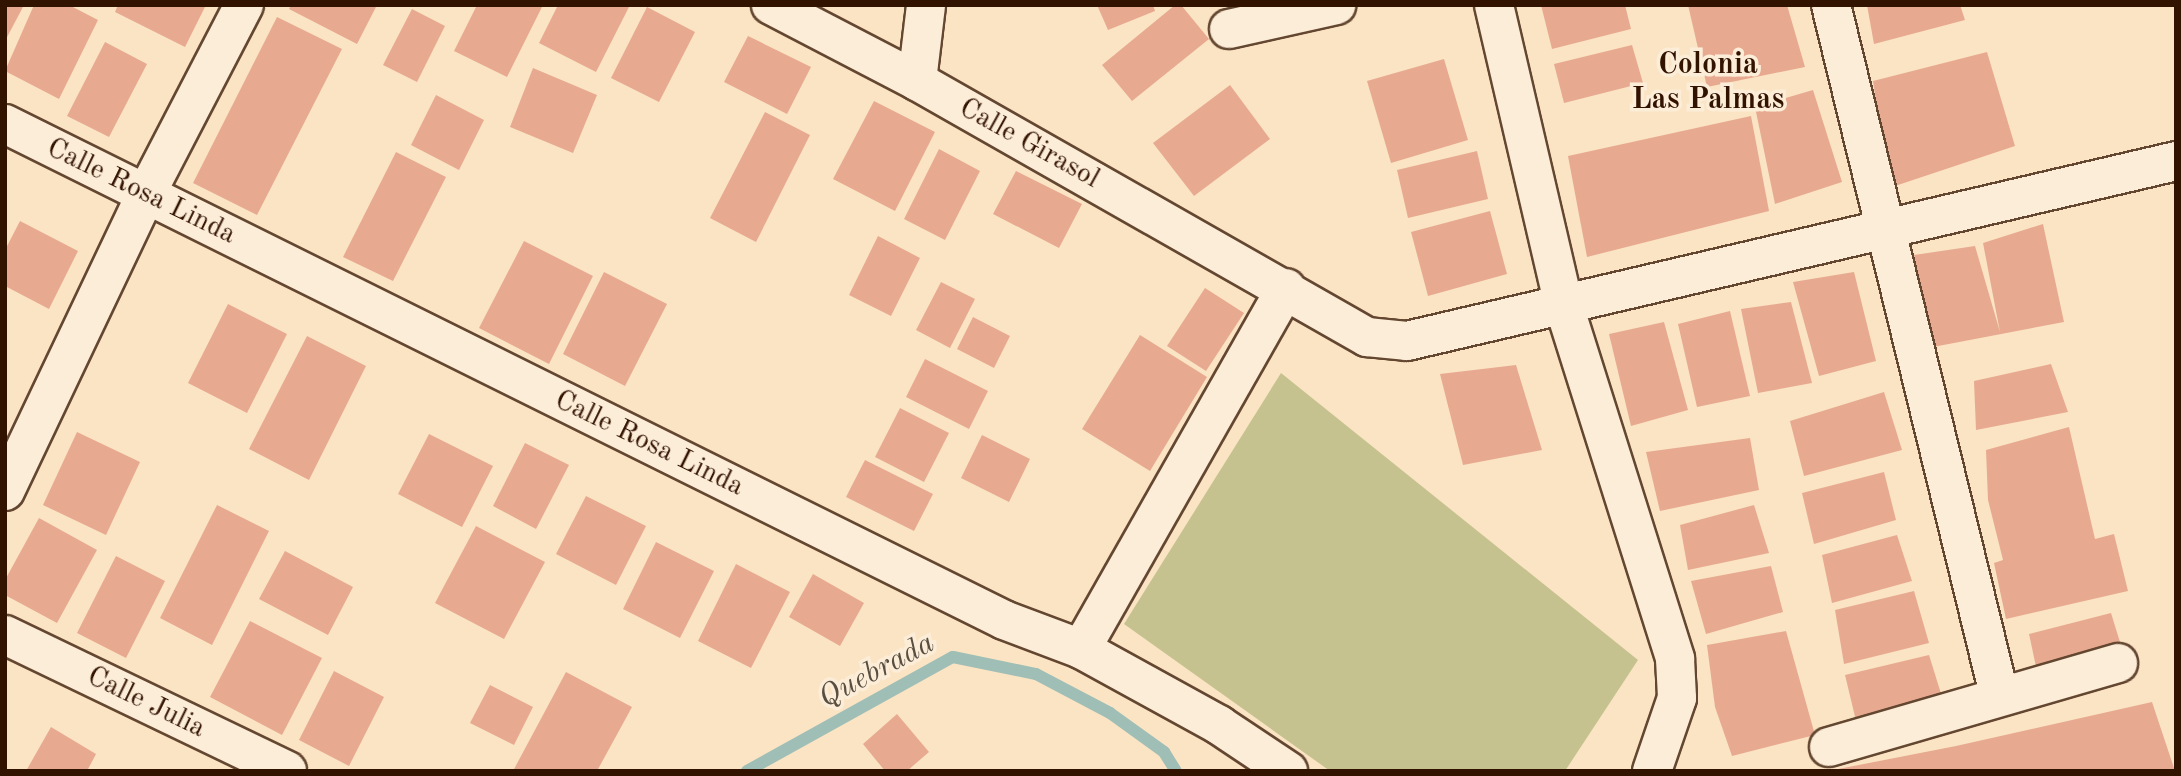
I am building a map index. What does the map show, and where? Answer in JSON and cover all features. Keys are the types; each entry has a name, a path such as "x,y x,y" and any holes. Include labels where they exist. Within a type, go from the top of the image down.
{"street":[{"path":"5,491 146,194 244,5"},
{"name":"Calle Girasol","path":"771,5 916,81 1286,288 1367,337 1408,341 2176,160"},
{"path":"916,81 926,5"},
{"path":"1229,29 1336,5"},
{"path":"1494,5 1564,306 1675,659 1677,698 1652,771"},
{"path":"1831,5 1999,694"},
{"name":"Calle Rosa Linda","path":"5,124 1004,620 1081,649 1288,771"},
{"path":"1081,649 1286,288"},
{"name":"Calle Julia","path":"5,635 287,771"},
{"path":"1829,747 1999,694 2118,663"}],"shaded area":[{"path":"1281,373 1638,660 1565,771 1330,771 1124,624"}],"building":[{"path":"5,5 23,7 5,41"},
{"path":"34,5 69,5 98,20 59,99 5,71"},
{"path":"118,5 206,5 185,47 115,12"},
{"path":"291,5 377,5 357,44 289,9"},
{"path":"477,5 543,5 507,77 454,51"},
{"path":"558,5 630,5 596,72 539,43"},
{"path":"1097,5 1153,5 1155,11 1108,30"},
{"path":"1175,5 1181,5 1209,39 1132,101 1102,65"},
{"path":"1541,5 1625,5 1631,29 1552,49"},
{"path":"1688,5 1787,5 1805,67 1707,87"},
{"path":"1867,5 1960,5 1965,20 1874,44"},
{"path":"647,7 695,32 659,102 611,78"},
{"path":"412,9 445,26 417,82 383,65"},
{"path":"277,17 342,49 257,215 193,183"},
{"path":"748,36 811,67 787,114 724,82"},
{"path":"105,42 147,64 109,137 67,116"},
{"path":"1632,45 1643,83 1564,103 1554,64"},
{"path":"1987,52 2015,146 1889,188 1873,81"},
{"path":"1444,59 1468,140 1391,163 1367,81"},
{"path":"533,68 597,95 573,153 510,127"},
{"path":"1230,85 1270,139 1194,196 1153,143"},
{"path":"1813,90 1842,182 1775,204 1755,107"},
{"path":"436,95 484,120 459,170 411,145"},
{"path":"874,101 935,132 895,211 833,179"},
{"path":"765,112 810,135 756,242 710,218"},
{"path":"1751,116 1769,211 1587,257 1568,156"},
{"path":"939,149 980,171 945,240 904,219"},
{"path":"1477,151 1488,199 1408,218 1397,170"},
{"path":"396,152 446,177 393,281 343,257"},
{"path":"1016,171 1082,204 1059,248 993,214"},
{"path":"1490,211 1507,274 1428,296 1411,232"},
{"path":"20,221 78,251 49,309 5,286 5,250"},
{"path":"2043,224 2064,322 1933,347 1914,255 1975,246 2000,332 1983,243"},
{"path":"878,236 920,258 891,316 849,295"},
{"path":"524,241 593,276 549,364 479,328"},
{"path":"604,272 667,304 625,386 563,354"},
{"path":"1854,272 1876,361 1819,376 1793,282"},
{"path":"941,282 975,299 950,348 916,330"},
{"path":"1205,288 1244,313 1206,371 1167,346"},
{"path":"1791,302 1812,383 1758,393 1741,309"},
{"path":"228,304 287,334 247,413 188,383"},
{"path":"1730,311 1750,396 1697,407 1678,324"},
{"path":"973,317 1010,336 994,368 957,349"},
{"path":"1664,322 1688,410 1631,426 1609,334"},
{"path":"1140,335 1207,377 1150,471 1082,429"},
{"path":"307,336 366,366 309,480 249,449"},
{"path":"925,359 988,391 969,429 906,397"},
{"path":"2051,364 2068,412 1976,430 1974,381"},
{"path":"1516,365 1542,450 1463,465 1440,374"},
{"path":"1884,392 1902,450 1804,476 1790,421"},
{"path":"900,408 949,433 924,482 875,457"},
{"path":"2069,427 2095,539 2114,534 2128,591 2006,619 1994,563 2003,560 1988,500 1986,450"},
{"path":"77,432 140,462 106,535 43,505"},
{"path":"429,434 493,466 462,527 398,494"},
{"path":"982,435 1030,459 1009,502 961,478"},
{"path":"1750,438 1759,490 1660,511 1646,452"},
{"path":"525,443 569,465 536,529 493,506"},
{"path":"865,460 933,494 914,531 846,497"},
{"path":"1884,472 1896,520 1814,544 1802,493"},
{"path":"586,496 646,526 616,585 556,554"},
{"path":"217,505 269,531 212,645 160,618"},
{"path":"1754,505 1769,553 1688,570 1680,525"},
{"path":"39,518 97,550 57,623 5,595 5,580"},
{"path":"476,526 545,562 504,639 435,603"},
{"path":"1897,535 1912,581 1832,603 1822,555"},
{"path":"656,542 714,571 680,638 623,609"},
{"path":"285,551 353,587 328,635 259,599"},
{"path":"116,556 165,581 126,658 77,633"},
{"path":"736,564 790,592 751,668 698,641"},
{"path":"1771,566 1783,612 1706,634 1691,581"},
{"path":"813,574 864,603 840,646 789,617"},
{"path":"1914,591 1929,643 1844,664 1835,610"},
{"path":"2111,613 2124,655 2038,676 2029,634"},
{"path":"250,621 322,658 282,735 210,697"},
{"path":"1786,631 1815,735 1732,756 1715,707 1707,645"},
{"path":"1929,655 1943,700 1857,725 1845,675"},
{"path":"334,671 384,697 349,766 299,740"},
{"path":"566,672 632,707 597,771 513,771"},
{"path":"490,685 533,707 514,745 470,723"},
{"path":"2152,702 2175,771 1828,771 1956,746"},
{"path":"897,714 929,752 907,771 885,771 863,744"},
{"path":"51,727 96,754 87,771 26,771"}],"waterway":[{"name":"Quebrada","path":"747,771 953,657 1036,674 1110,713 1164,752 1176,771"}],"district":[{"name":"Colonia Las Palmas","path":"1708,82"}]}
